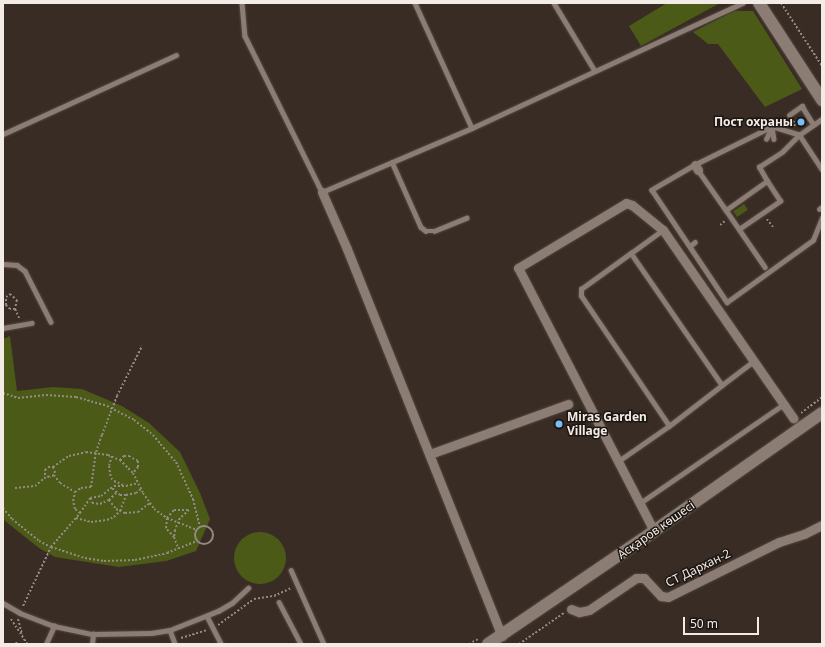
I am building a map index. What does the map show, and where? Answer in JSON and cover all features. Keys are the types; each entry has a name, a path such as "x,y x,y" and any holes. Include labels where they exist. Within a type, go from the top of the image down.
{"street":[{"path":"759,3 822,100"},
{"path":"322,192 347,249 502,636"},
{"path":"654,531 518,268 626,204 637,209 663,230 794,418"},
{"path":"430,454 568,404"},
{"name":"Асқаров көшесі","path":"488,644 502,636 654,531 822,413"},
{"name":"СТ Дархан-2","path":"571,609 579,612 589,610 636,578 644,578 661,596 668,597 779,542 804,534 822,525"}],"lane":[{"path":"242,3 245,36 322,192 472,128 743,3"},
{"path":"415,3 472,128"},
{"path":"554,3 595,71"},
{"path":"3,134 176,55"},
{"path":"789,116 802,106 814,125"},
{"path":"739,229 780,201 759,168 782,152 800,134 822,119"},
{"path":"766,139 772,127"},
{"path":"772,127 774,139"},
{"path":"822,170 800,134 772,127 652,190 727,302 813,240 822,218"},
{"path":"392,162 421,227 426,231 434,231 467,218"},
{"path":"696,167 765,267"},
{"path":"726,210 767,181"},
{"path":"663,230 581,290 581,296 668,426"},
{"path":"690,246 695,242"},
{"path":"631,253 722,385"},
{"path":"3,264 17,265 25,271 51,322"},
{"path":"3,328 32,323"},
{"path":"617,462 755,361"},
{"path":"640,503 784,404"},
{"path":"291,570 324,644"},
{"path":"3,603 19,615 54,626 93,634 139,634 170,630 207,616 232,603 248,588"},
{"path":"279,602 301,644"},
{"path":"207,616 221,644"},
{"path":"46,644 54,626"},
{"path":"170,630 175,644"},
{"path":"92,644 93,634"}],"path":[{"path":"781,3 822,66"},
{"path":"800,134 793,122 807,113"},
{"path":"763,213 773,227"},
{"path":"15,309 10,309 6,305 6,297 10,294 17,300 15,309 22,325"},
{"path":"80,513 74,508 73,501 75,492 81,488 91,487 96,452 112,408 142,346"},
{"path":"3,393 18,398 46,395 76,397 121,411 134,420 166,448 176,462 194,499 200,527"},
{"path":"47,476 45,470 48,467 53,467 69,456 77,453 96,452 112,456 120,460 134,473 141,490 154,509 167,518 196,530"},
{"path":"112,456 109,466 111,478 114,481 126,486"},
{"path":"120,460 124,456 129,456 138,461 138,467 134,473"},
{"path":"53,467 55,471 54,475 60,483 75,492"},
{"path":"15,488 35,486 47,476 54,475"},
{"path":"22,636 19,615 51,547 80,513 90,498 101,496 114,486 126,486 138,483"},
{"path":"112,488 116,493 126,495 136,493 141,490"},
{"path":"90,498 92,503 96,504 109,500 116,493"},
{"path":"76,518 91,522 100,522 114,517 120,511 126,495"},
{"path":"109,500 120,511 125,513 138,512 150,503"},
{"path":"3,508 12,520 51,547 85,558 104,561 135,560 167,553 197,541"},
{"path":"174,537 178,522 184,512 189,510 174,510 167,518 166,528 174,537 178,548"},
{"path":"206,526 211,529 213,534 212,540 202,544 197,541 195,536 196,530 200,527 206,526"},
{"path":"172,638 182,638 213,628 225,622 254,599 274,596 299,585"},
{"path":"519,644 556,617"},
{"path":"11,619 28,644"}],"green space":[{"path":"667,3 720,3 641,46 629,26"},
{"path":"734,11 753,11 802,89 765,107 718,44 708,44 693,32"},
{"path":"744,204 748,210 737,217 733,211"},
{"path":"10,336 17,391 53,387 82,389 122,406 149,423 180,452 200,493 210,519 196,551 166,561 119,567 55,557 39,548 5,521 3,518 3,339"},
{"path":"260,532 270,534 278,540 284,548 286,558 284,568 278,576 270,582 260,584 250,582 242,576 236,568 234,558 236,548 242,540 250,534"}],"place":[{"name":"Пост охраны","path":"801,122"},
{"name":"Miras Garden Village","path":"559,424"}]}
